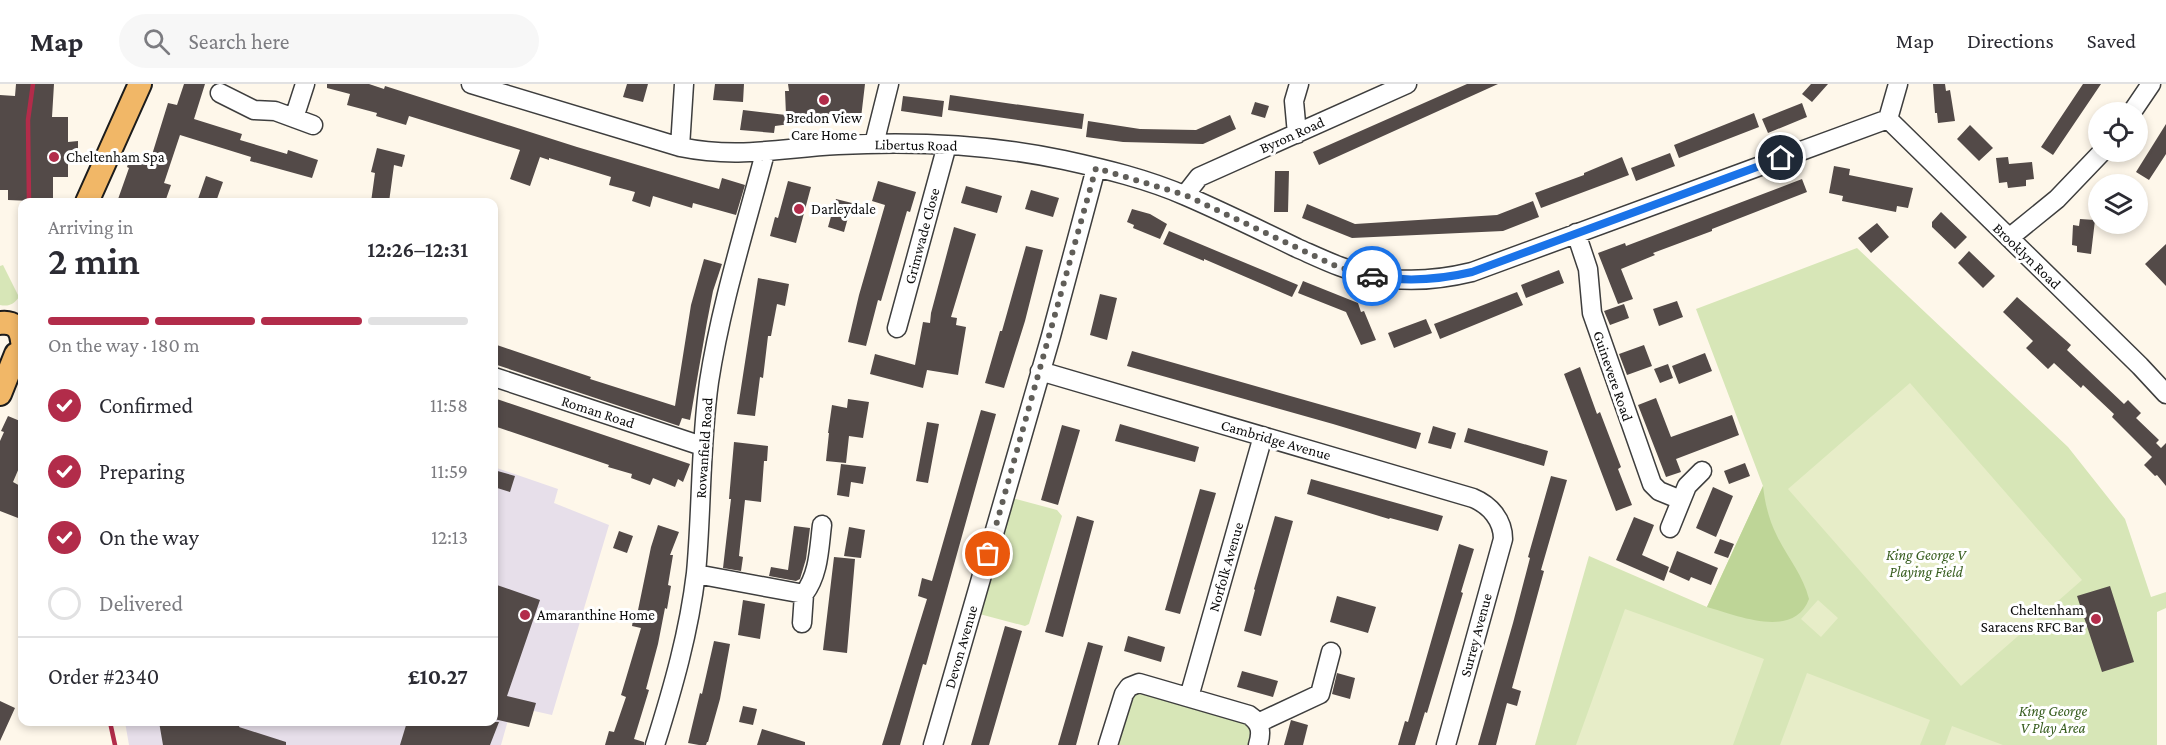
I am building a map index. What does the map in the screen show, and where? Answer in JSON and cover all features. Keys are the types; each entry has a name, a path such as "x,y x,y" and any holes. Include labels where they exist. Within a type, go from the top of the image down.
{"main road":[{"path":"89,198 140,84"},
{"path":"0,394 15,338"}],"street":[{"path":"294,118 305,84"},
{"name":"Libertus Road","path":"471,84 680,147 722,153 765,153 835,145 874,144 947,145 1028,153 1096,168 1185,195 1338,267 1365,275 1394,279 1433,279 1472,272 1887,119"},
{"path":"680,147 684,84"},
{"path":"874,144 888,84"},
{"path":"1297,134 1294,101 1299,84"},
{"name":"Byron Road","path":"1185,195 1199,177 1407,84"},
{"path":"1887,119 1898,84"},
{"path":"2139,102 2151,84"},
{"path":"220,93 254,110 274,111 314,125"},
{"name":"Brooklyn Road","path":"1887,119 2166,394"},
{"name":"Grimwade Close","path":"897,328 947,145"},
{"name":"Rowanfield Road","path":"655,745 686,637 696,574 702,446 710,381 724,308 765,153"},
{"path":"2008,238 2057,199 2092,162"},
{"name":"Devon Avenue","path":"933,745 1096,168"},
{"name":"Guinevere Road","path":"1576,233 1588,269 1594,322 1652,484 1659,491 1681,500"},
{"name":"Cambridge Avenue","path":"1040,370 1473,498 1487,505 1500,524"},
{"name":"Roman Road","path":"498,378 702,446"},
{"name":"Norfolk Avenue","path":"1189,697 1263,436"},
{"path":"1670,528 1687,486 1702,471"},
{"name":"Surrey Avenue","path":"1446,745 1503,539 1500,524"},
{"path":"802,623 804,594 812,583 822,525"},
{"path":"696,574 804,594"},
{"path":"1258,723 1320,694 1331,652"},
{"path":"1108,745 1124,694 1129,687 1139,683 1249,715 1258,723 1261,732 1258,745"}],"shaded area":[{"path":"498,468 558,489 554,503 609,525 552,715 512,706 501,745 129,745 126,726 498,726"}],"green space":[{"name":"King George V Playing Field","path":"1857,248 2068,447 2125,519 2151,597 2166,592 2166,608 2157,612 2157,745 1535,745 1589,556 1707,607 1763,486 1696,309"},
{"path":"3,265 18,295 13,303 6,306 0,305 0,266"},
{"path":"1910,383 2082,580 1961,686 1788,489"},
{"path":"1763,486 1772,524 1799,574 1809,599 1802,611 1791,619 1778,622 1748,619 1707,607"},
{"path":"1005,496 1057,510 1062,516 1029,624 1025,626 972,612"},
{"path":"1818,600 1838,618 1821,637 1801,619"},
{"path":"1625,609 1764,659 1733,745 1576,745"},
{"path":"1807,673 1930,720 1920,745 1780,745"},
{"path":"1138,691 1246,718 1252,726 1252,745 1114,745 1127,699"},
{"path":"1952,726 2003,745 1945,745"}],"building":[{"path":"16,84 54,84 52,117 68,117 68,142 78,141 78,164 68,163 68,177 53,177 53,198 8,200 8,190 0,190 0,95 15,96"},
{"path":"184,84 205,84 194,119 242,134 240,140 287,154 288,150 318,160 312,178 250,161 251,157 180,135 164,183 171,185 166,198 118,198 132,152 151,158 168,103 177,105"},
{"path":"327,84 369,84 384,89 385,86 719,189 722,178 745,185 736,215 693,203 692,208 653,196 650,207 632,201 635,192 609,185 611,177 549,158 549,160 540,157 530,186 510,179 520,150 409,116 406,125 376,116 377,113 347,105 350,94 327,88"},
{"path":"627,84 648,84 643,102 623,97"},
{"path":"715,84 744,84 743,102 713,100"},
{"name":"Bredon View Care Home","path":"788,84 865,84 861,118 819,115 820,120 775,126 774,133 740,130 743,110 786,115 785,91 789,91"},
{"path":"1467,84 1498,84 1319,165 1313,152"},
{"path":"1811,84 1828,84 1812,102 1802,94"},
{"path":"1933,84 1945,84 1946,91 1950,90 1955,121 1938,123"},
{"path":"2083,84 2101,84 2053,155 2041,147"},
{"path":"950,95 1084,114 1082,129 948,110"},
{"path":"903,96 944,101 942,117 901,111"},
{"path":"1255,102 1269,106 1265,118 1251,114"},
{"path":"1802,103 1807,117 1768,133 1762,119"},
{"path":"1754,113 1759,127 1679,158 1674,145"},
{"path":"1230,115 1236,129 1203,144 1123,142 1086,137 1088,121 1140,129 1196,130"},
{"path":"2166,124 2166,154 2149,180 2148,174 2136,172 2142,162 2148,162 2148,153"},
{"path":"1970,125 1993,148 1979,161 1957,139"},
{"path":"377,148 405,155 402,167 394,165 390,198 372,198 375,173 371,172"},
{"path":"1670,153 1675,166 1636,181 1631,168"},
{"path":"1622,157 1629,175 1541,208 1535,193 1584,175 1584,173"},
{"path":"2008,157 2009,164 2032,162 2034,179 2026,180 2026,186 2008,188 2007,182 1999,183 1996,158"},
{"path":"1834,166 1850,169 1849,175 1913,188 1908,208 1897,206 1896,212 1842,201 1843,196 1829,193"},
{"path":"1275,171 1289,171 1288,212 1274,212"},
{"path":"206,176 223,182 217,198 198,198"},
{"path":"1802,179 1807,192 1653,253 1655,255 1621,269 1633,299 1618,304 1598,253 1625,243 1626,246"},
{"name":"Darleydale","path":"788,181 811,187 796,243 770,236 775,217 778,218"},
{"path":"878,181 916,192 910,212 907,211 881,301 878,300 866,346 848,342 885,205 872,201"},
{"path":"966,186 1002,196 997,213 961,203"},
{"path":"1031,190 1059,198 1053,217 1025,209"},
{"path":"836,199 852,203 844,232 828,227"},
{"path":"1533,201 1539,217 1503,231 1352,238 1302,218 1307,204 1355,224 1497,215"},
{"path":"1132,209 1150,214 1167,224 1160,239 1133,228 1134,225 1127,222"},
{"path":"1941,212 1967,237 1955,249 1932,227 1932,222"},
{"path":"2080,219 2088,220 2088,234 2093,234 2091,254 2077,252 2077,246 2072,245 2073,225 2079,226"},
{"path":"1877,223 1889,237 1871,253 1858,238"},
{"path":"954,227 976,234 951,317 957,318 956,325 966,327 958,375 927,370 923,388 870,374 875,354 915,365 923,322 930,323"},
{"path":"1169,231 1298,285 1292,297 1163,244"},
{"path":"2166,244 2166,286 2145,264"},
{"path":"1026,246 1043,250 1025,321 1004,388 985,383"},
{"path":"1969,251 1995,276 1983,288 1958,263"},
{"path":"704,259 722,264 713,291 690,420 682,418 679,426 498,365 498,345 591,377 590,379 675,406 691,305"},
{"path":"1559,270 1564,283 1526,298 1521,285"},
{"path":"758,278 789,284 785,306 777,304 771,336 768,336 763,378 760,377 755,416 737,414"},
{"path":"1303,281 1358,303 1361,312 1364,311 1376,340 1361,345 1346,312 1298,293"},
{"path":"1517,292 1523,305 1440,339 1434,324"},
{"path":"1100,294 1117,298 1107,340 1090,335"},
{"path":"2017,297 2071,345 2067,350 2124,404 2128,400 2141,413 2136,418 2159,440 2156,443 2161,448 2166,443 2166,486 2144,465 2152,457 2112,417 2114,414 2083,385 2081,388 2054,363 2048,369 2026,348 2033,341 2003,312"},
{"path":"1677,301 1683,317 1659,326 1653,309"},
{"path":"1624,304 1629,318 1610,325 1604,311"},
{"path":"1426,319 1432,333 1394,348 1388,333"},
{"path":"1644,345 1652,366 1627,375 1619,354"},
{"path":"1132,351 1421,433 1416,449 1127,366"},
{"path":"1705,353 1712,371 1679,384 1672,366"},
{"path":"1668,364 1673,378 1660,383 1654,369"},
{"path":"1580,367 1597,414 1600,412 1621,467 1618,469 1632,505 1616,511 1564,374"},
{"path":"1656,398 1671,437 1732,415 1739,435 1676,459 1681,472 1666,477 1638,405"},
{"path":"498,399 690,464 683,482 678,479 675,487 653,478 650,485 631,478 632,474 608,467 609,465 498,427"},
{"path":"848,399 869,402 863,438 849,436 846,463 826,461 832,405 847,408"},
{"path":"981,410 996,414 926,665 923,664 900,745 882,745 927,599 918,596 922,578 932,581"},
{"path":"8,416 18,420 18,470 13,482 18,485 18,518 0,511 0,441 4,432 1,431"},
{"path":"927,422 939,424 928,483 916,481"},
{"path":"1120,424 1199,447 1195,462 1115,441"},
{"path":"1062,425 1080,430 1058,505 1041,500"},
{"path":"1433,426 1456,433 1451,449 1428,443"},
{"path":"1468,428 1548,451 1544,466 1464,442"},
{"path":"734,442 768,446 767,461 764,461 761,502 745,500 739,556 743,557 741,571 723,568 731,499 729,499"},
{"path":"1745,463 1750,476 1729,484 1724,471"},
{"path":"841,464 866,467 863,484 851,482 849,497 837,495"},
{"path":"498,471 515,476 510,492 498,488"},
{"path":"1551,476 1567,480 1541,570 1544,571 1512,688 1521,691 1517,706 1507,703 1496,745 1478,745 1513,623 1530,558 1528,557"},
{"path":"1311,479 1443,516 1438,531 1307,494"},
{"path":"1713,487 1733,496 1716,537 1696,528"},
{"path":"1200,489 1216,493 1180,614 1165,610"},
{"path":"1077,516 1094,521 1063,637 1045,632"},
{"path":"1275,516 1293,521 1261,636 1244,631"},
{"path":"1634,517 1654,525 1642,555 1669,567 1664,581 1616,560"},
{"path":"658,525 679,532 670,555 673,555 667,609 665,608 646,689 649,690 634,739 644,742 644,745 605,745 609,731 614,732 626,697 621,695 641,628 632,626 634,614 637,615 651,547"},
{"path":"794,526 810,528 806,559 800,579 796,581 769,576 771,567 788,570"},
{"path":"849,527 865,530 861,558 844,556"},
{"path":"619,531 633,536 627,553 613,548"},
{"path":"1720,539 1734,544 1728,558 1714,553"},
{"path":"1459,544 1474,549 1427,713 1425,712 1415,745 1398,745 1405,721 1408,722"},
{"path":"1677,551 1718,568 1711,585 1691,577 1689,581 1669,572"},
{"path":"834,557 855,559 847,653 823,650"},
{"path":"498,585 540,600 507,696 536,703 529,727 498,720"},
{"path":"2110,586 2134,662 2102,672 2077,596"},
{"path":"1337,596 1376,607 1368,633 1330,622"},
{"path":"743,600 765,604 760,639 738,635"},
{"path":"1005,626 1022,631 989,745 971,745"},
{"path":"1128,636 1165,647 1161,662 1124,651"},
{"path":"714,641 730,644 720,699 706,745 688,743 700,693 702,694"},
{"path":"1088,642 1103,646 1076,745 1058,745"},
{"path":"1242,671 1278,681 1273,697 1237,687"},
{"path":"1337,673 1355,678 1350,699 1332,694"},
{"path":"0,701 15,708 0,741"},
{"path":"743,706 757,709 753,725 739,722"},
{"path":"1291,720 1308,725 1303,745 1284,745"},
{"path":"160,726 239,726 286,742 286,745 163,745"},
{"path":"406,726 497,726 490,745 400,745"},
{"path":"762,729 805,742 805,745 757,745"}],"railway":[{"path":"29,198 28,120 33,84"},
{"path":"111,726 115,745"}],"way so far":[{"path":"988,554 1051,336 1096,168 1185,195 1338,267 1372,276"}],"place":[{"name":"Bredon View Care Home","path":"824,100"},
{"name":"Cheltenham Spa","path":"54,157"},
{"name":"Darleydale","path":"799,209"},
{"name":"Amaranthine Home","path":"525,615"},
{"name":"Cheltenham Saracens RFC Bar","path":"2096,619"}],"route":[{"path":"1372,276 1413,280 1452,277 1472,272 1781,158"}],"park label":[{"name":"King George V Play Area","path":"2053,720"}]}
